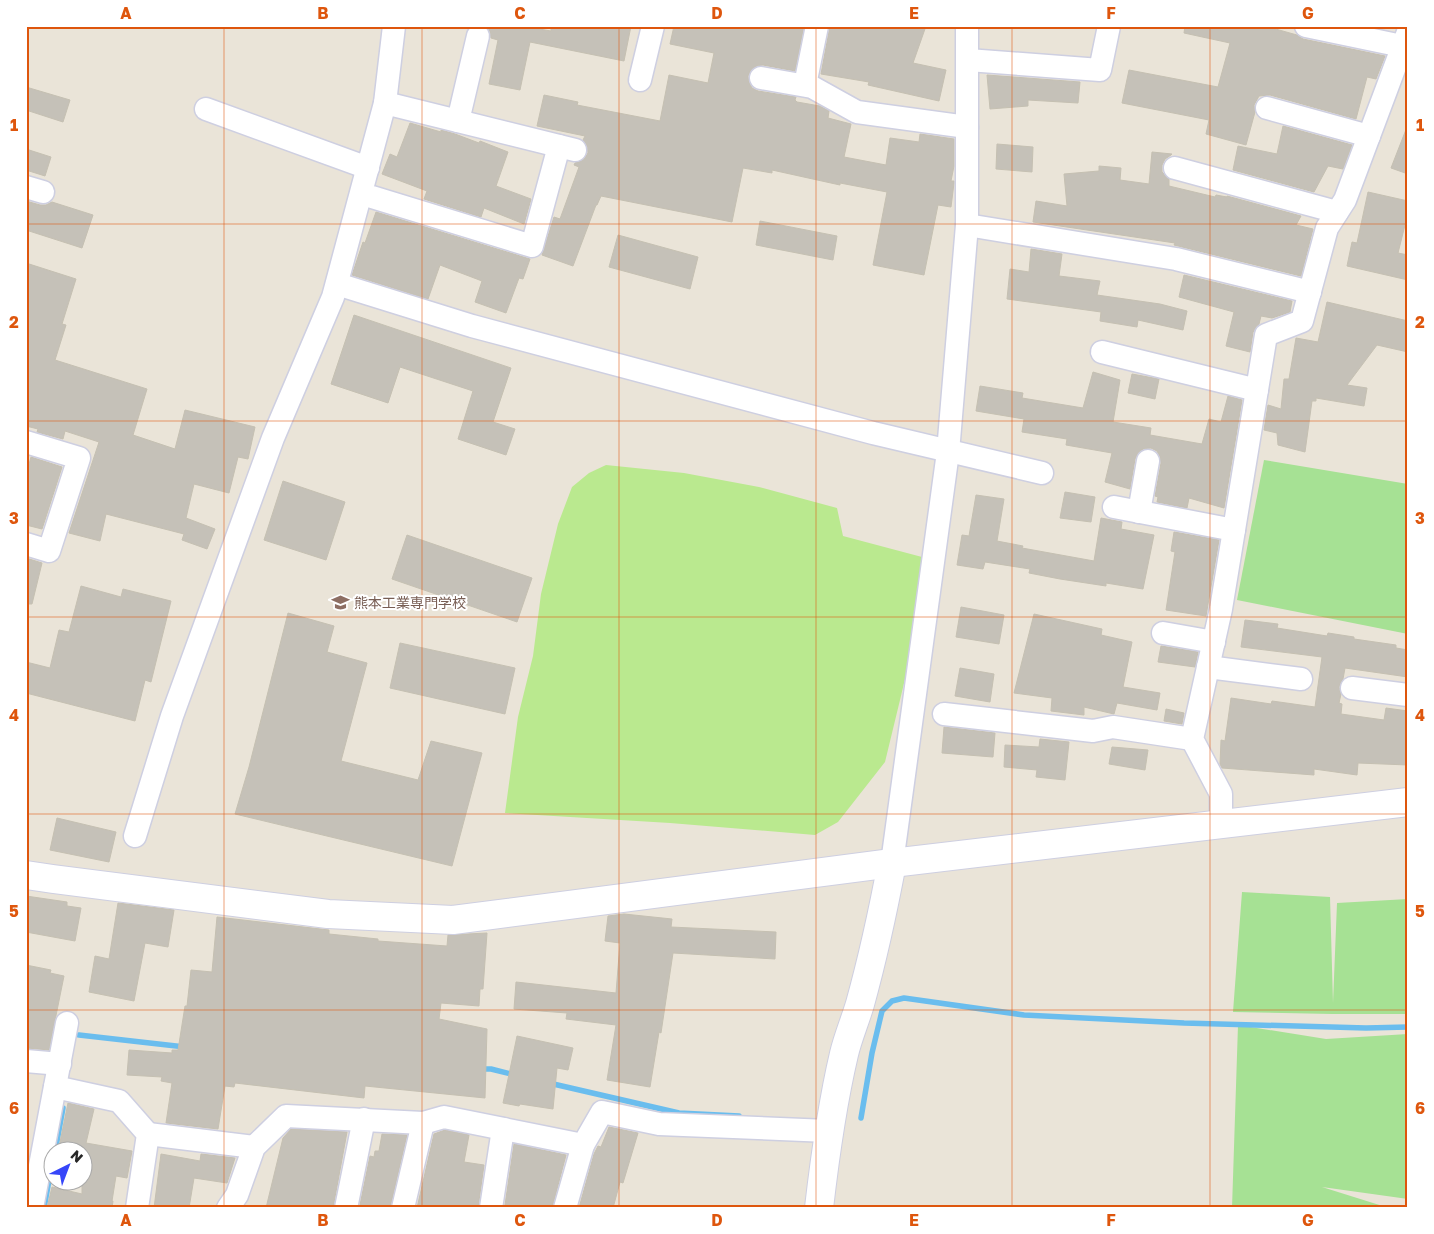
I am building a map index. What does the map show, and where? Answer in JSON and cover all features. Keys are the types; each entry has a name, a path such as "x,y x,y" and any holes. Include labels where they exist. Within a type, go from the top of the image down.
{"street":[{"path":"135,836 172,716 273,438 333,297 385,103 394,26"},
{"path":"640,80 654,26"},
{"path":"805,85 817,26"},
{"path":"819,1208 828,1131 844,1052 860,1004 881,923 892,863 948,452 967,225 967,26"},
{"path":"968,60 1100,70 1109,26"},
{"path":"1221,824 1221,794 1192,739 1221,609 1266,335 1302,320 1327,228 1345,200 1405,39 1306,26"},
{"path":"458,121 478,36"},
{"path":"761,78 812,87 857,112 967,127"},
{"path":"372,197 532,246 567,148 385,103"},
{"path":"1266,108 1369,136"},
{"path":"206,109 368,168"},
{"path":"1175,168 1338,212"},
{"path":"967,225 1176,259 1310,292"},
{"path":"337,284 472,326 948,452 1042,472"},
{"path":"1102,352 1257,390"},
{"path":"26,442 78,458 49,552 26,544"},
{"path":"1139,512 1148,461"},
{"path":"1114,508 1234,530"},
{"path":"1163,633 1214,642"},
{"path":"1208,667 1301,679"},
{"path":"1352,688 1408,695"},
{"path":"944,714 1093,731 1113,727 1192,739"},
{"path":"26,875 52,880 328,914 453,920 548,906 892,863 1408,802"},
{"path":"32,1208 67,1023"},
{"path":"26,1061 60,1064"},
{"path":"55,1087 119,1101 148,1134 254,1147"},
{"path":"565,1208 583,1145 602,1112 659,1124 828,1131"},
{"path":"228,1208 237,1195 254,1147 286,1116 423,1123 444,1118 583,1145"},
{"path":"346,1208 364,1120"},
{"path":"403,1208 423,1123"},
{"path":"491,1208 502,1129"},
{"path":"137,1208 148,1134"}],"green space":[{"path":"1264,460 1408,484 1408,634 1237,600"},
{"path":"606,465 684,473 759,487 837,508 843,536 922,557 907,671 885,762 838,822 815,835 670,823 505,813 518,717 533,656 541,594 558,524 572,487 589,473"},
{"path":"1242,892 1330,897 1333,1003 1337,903 1408,899 1408,1014 1233,1012"},
{"path":"1238,1025 1326,1039 1408,1034 1408,1199 1322,1187 1389,1208 1232,1208"}],"building":[{"path":"487,26 533,26 533,28 551,31 551,26 631,26 624,61 530,42 520,90 489,84 498,40 491,38"},
{"path":"674,26 804,26 795,71 763,65 757,66 751,70 748,76 749,82 752,88 758,91 796,97 795,100 797,102 820,106 829,111 828,118 851,124 844,157 886,165 890,138 919,142 920,134 954,139 954,166 951,181 954,181 954,183 951,207 938,205 924,275 873,265 887,192 840,183 840,185 772,170 772,173 743,168 732,222 601,196 573,266 542,255 554,217 560,219 579,167 574,165 584,159 588,153 587,146 583,140 585,136 537,126 544,95 578,102 577,105 660,121 669,75 708,83 714,53 670,44"},
{"path":"830,26 926,26 913,63 946,70 939,101 868,85 869,82 821,74"},
{"path":"1185,26 1265,26 1297,35 1303,39 1385,56 1376,79 1367,77 1356,119 1270,95 1259,96 1254,105 1255,112 1246,145 1206,134 1209,120 1122,103 1129,70 1218,87 1230,43 1184,33"},
{"path":"987,75 1080,82 1078,103 1028,100 1028,106 990,109"},
{"path":"26,87 70,100 63,122 26,110"},
{"path":"410,123 455,134 479,143 480,141 508,152 496,186 531,199 524,224 484,208 481,217 424,199 427,191 382,174 390,154 397,157"},
{"path":"1283,126 1352,145 1343,169 1328,166 1314,192 1233,170 1238,146 1277,154"},
{"path":"1408,128 1408,174 1391,168"},
{"path":"997,144 1033,147 1032,172 996,169"},
{"path":"26,149 51,157 45,176 26,170"},
{"path":"1152,152 1172,154 1165,159 1162,165 1162,172 1169,179 1169,186 1215,197 1216,195 1227,196 1301,216 1296,225 1313,229 1301,276 1174,245 1175,243 1033,222 1036,201 1067,206 1064,174 1099,171 1099,166 1121,168 1120,180 1149,184"},
{"path":"1368,192 1408,201 1408,213 1398,253 1408,255 1408,280 1347,266 1352,242 1357,243"},
{"path":"26,201 40,205 52,202 93,215 82,248 26,230"},
{"path":"376,212 530,259 523,279 519,278 506,313 475,302 482,281 440,265 428,299 352,275"},
{"path":"760,221 837,236 833,260 756,245"},
{"path":"618,235 698,257 690,289 609,267"},
{"path":"1031,249 1062,254 1059,276 1100,281 1097,295 1160,304 1187,311 1183,330 1138,320 1137,327 1100,321 1101,312 1007,299 1010,269 1029,272"},
{"path":"26,263 76,279 62,324 66,325 55,360 147,389 133,435 175,449 185,410 255,427 248,459 238,457 229,493 194,484 186,518 215,529 207,549 182,540 184,534 106,514 100,541 69,533 99,442 65,431 63,439 37,432 38,429 26,426"},
{"path":"1184,275 1292,301 1290,312 1272,318 1261,316 1259,324 1253,332 1250,352 1226,346 1234,312 1179,297"},
{"path":"1327,302 1408,321 1408,352 1377,345 1347,385 1367,388 1364,406 1316,398 1316,401 1312,401 1305,452 1278,445 1277,433 1264,430 1268,405 1281,409 1284,379 1289,379 1296,338 1318,342"},
{"path":"354,315 511,368 493,422 515,429 506,455 458,439 473,391 400,367 388,403 331,384"},
{"path":"1093,372 1120,380 1113,422 1151,428 1150,435 1202,444 1209,419 1221,422 1228,396 1242,400 1224,508 1189,498 1187,508 1157,502 1158,497 1155,496 1161,463 1157,451 1151,448 1143,449 1138,453 1135,459 1130,489 1105,482 1112,453 1066,445 1067,439 1022,432 1024,419 976,411 980,386 1023,393 1022,398 1083,408"},
{"path":"1132,374 1159,379 1155,399 1128,393"},
{"path":"31,457 62,467 42,529 26,525 26,475"},
{"path":"283,481 345,502 326,560 264,540"},
{"path":"1065,492 1095,497 1091,522 1060,518"},
{"path":"976,495 1004,499 997,541 1023,546 1022,548 1094,561 1101,518 1122,522 1121,529 1154,535 1143,589 1106,583 1106,586 1060,579 1029,573 1030,569 985,562 983,569 957,565 962,535 969,536"},
{"path":"1174,532 1219,540 1206,616 1166,610 1175,552 1171,551"},
{"path":"407,535 532,578 517,622 392,579"},
{"path":"26,558 42,563 32,604 26,604"},
{"path":"81,586 121,597 123,589 171,601 151,682 145,680 135,721 26,693 26,662 50,668 59,630 69,632"},
{"path":"961,607 1004,615 999,644 956,637"},
{"path":"288,613 334,626 327,652 367,663 341,761 418,780 431,741 482,753 452,866 235,814 249,767"},
{"path":"1034,614 1102,629 1101,635 1132,642 1123,687 1160,693 1157,710 1117,703 1114,714 1084,707 1084,715 1051,711 1052,698 1014,693"},
{"path":"1245,620 1278,624 1277,628 1327,636 1328,633 1354,637 1354,639 1396,645 1396,648 1408,650 1408,677 1345,668 1339,687 1341,694 1339,703 1342,704 1341,714 1384,720 1386,708 1408,711 1408,765 1358,763 1357,775 1314,769 1314,775 1222,768 1220,764 1221,740 1225,741 1231,698 1271,704 1272,701 1315,707 1322,657 1241,647"},
{"path":"400,643 515,668 505,714 390,688"},
{"path":"1161,646 1198,652 1195,667 1158,662"},
{"path":"960,668 994,674 990,702 955,696"},
{"path":"1166,709 1184,713 1182,724 1164,721"},
{"path":"944,727 995,733 993,757 942,753"},
{"path":"1040,739 1069,742 1065,780 1036,777 1037,770 1004,767 1005,745 1039,747"},
{"path":"1112,747 1148,750 1145,770 1109,764"},
{"path":"57,818 116,832 109,862 50,850"},
{"path":"26,896 67,902 67,906 81,908 75,941 26,932"},
{"path":"118,903 174,910 168,947 145,943 134,1001 89,992 95,956 109,959"},
{"path":"624,914 672,919 671,927 776,932 775,959 673,953 661,1033 659,1032 650,1087 607,1080 616,1025 566,1019 567,1013 514,1009 516,982 616,993 620,943 605,941 608,916"},
{"path":"217,917 329,930 329,934 378,939 378,941 447,946 448,935 487,933 483,989 480,989 479,1006 441,1003 439,1019 487,1029 485,1098 365,1086 364,1098 235,1083 234,1087 225,1086 218,1129 166,1123 172,1083 161,1081 162,1077 127,1075 129,1050 172,1053 172,1050 178,1050 185,1006 187,1006 191,970 212,972"},
{"path":"26,965 51,970 50,973 64,976 49,1050 26,1048"},
{"path":"517,1036 573,1048 568,1070 557,1068 553,1109 503,1103"},
{"path":"68,1103 94,1109 86,1142 60,1142"},
{"path":"609,1127 638,1133 623,1183 620,1182 613,1208 579,1208 594,1154 598,1146 601,1147"},
{"path":"291,1129 347,1132 333,1208 266,1208 283,1138"},
{"path":"445,1130 469,1135 464,1162 484,1165 478,1208 417,1208 434,1134"},
{"path":"382,1134 407,1135 390,1208 360,1205 370,1156 374,1157 375,1151 379,1151"},
{"path":"92,1144 132,1151 127,1178 116,1176 112,1208 47,1208 51,1192 82,1194 82,1192 92,1192"},
{"path":"514,1144 566,1155 552,1208 514,1208 505,1205"},
{"path":"161,1154 200,1161 201,1154 235,1158 227,1183 194,1178 189,1208 154,1208"}],"waterway":[{"path":"861,1118 872,1053 882,1011 892,1001 904,998 1024,1015 1184,1023 1366,1028 1408,1027"},
{"path":"79,1035 185,1047"},
{"path":"480,1069 491,1069 515,1075"},
{"path":"549,1083 679,1113 739,1116"},
{"path":"57,1142 63,1108"},
{"path":"44,1208 47,1192"}],"place":[{"name":"熊本工業専門学校","path":"340,603"}]}
